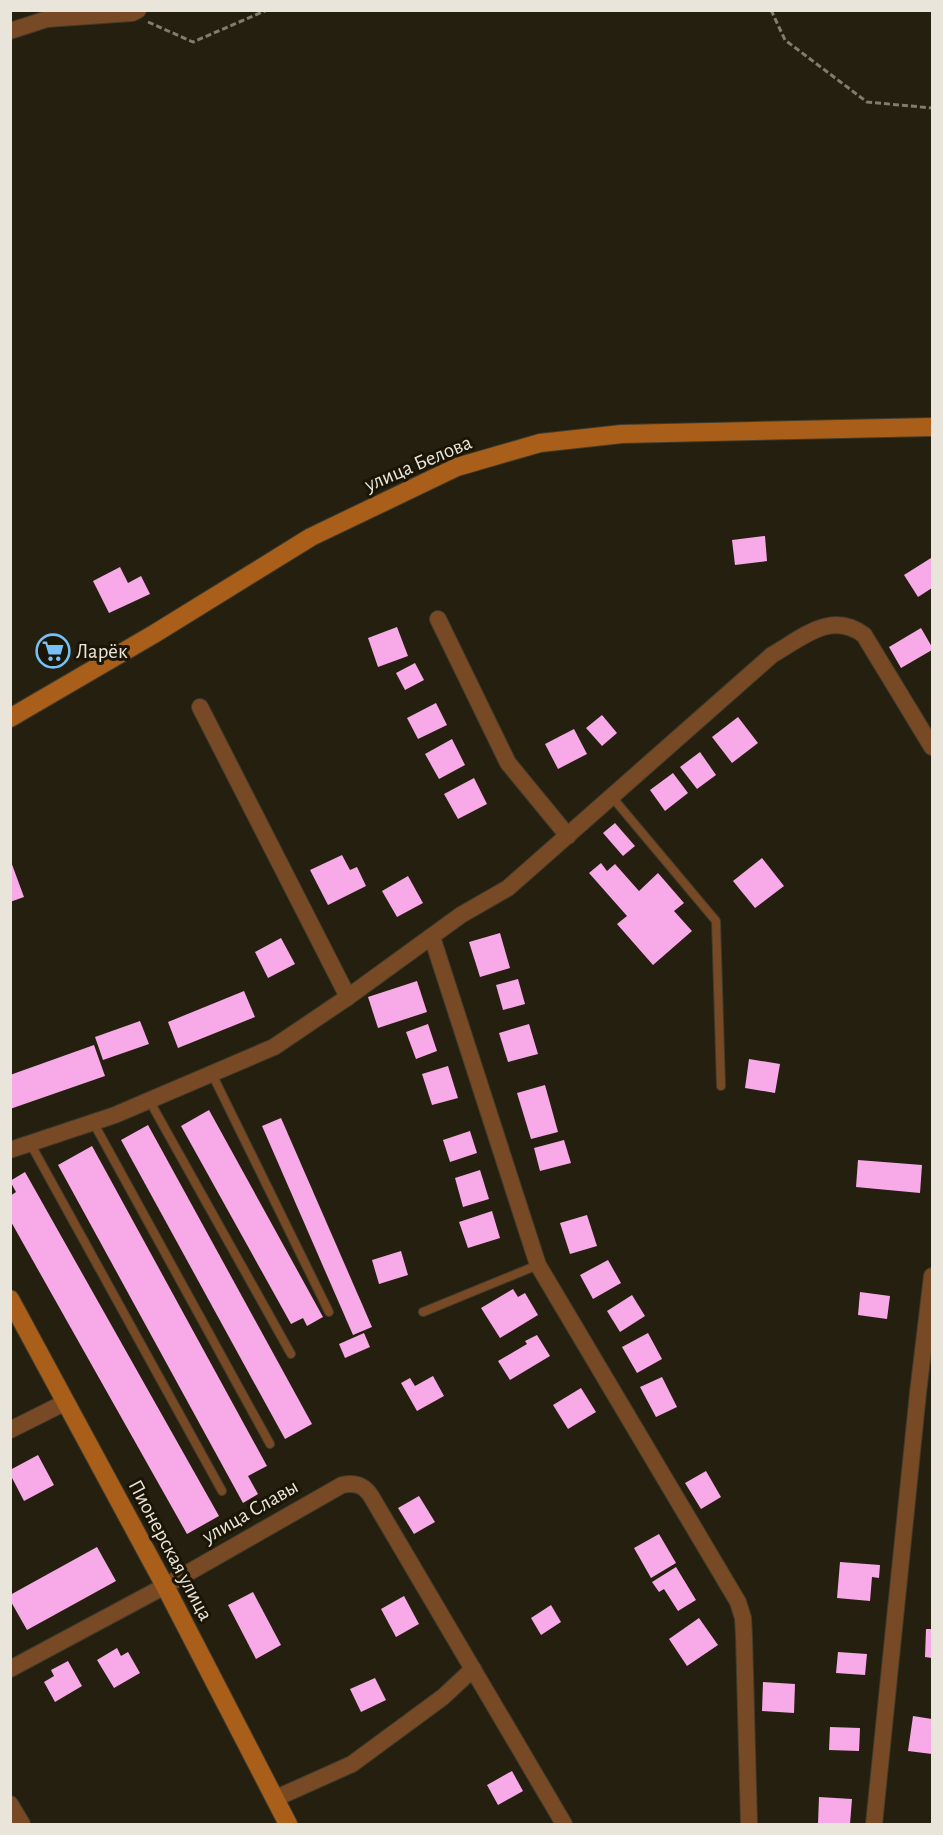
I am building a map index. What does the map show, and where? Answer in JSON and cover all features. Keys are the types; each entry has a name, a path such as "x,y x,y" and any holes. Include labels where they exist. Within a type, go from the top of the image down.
{"main road":[{"name":"улица Белова","path":"10,718 154,634 311,537 458,467 540,443 622,434 933,427"},
{"name":"Пионерская улица","path":"10,1299 165,1586 288,1824"}],"street":[{"path":"10,31 47,19 132,12"},
{"path":"438,619 508,764 568,836"},
{"path":"10,1150 93,1122 274,1047 348,997 461,915 508,888 772,655 823,626 845,625 864,635 933,747"},
{"path":"200,707 348,997"},
{"path":"432,937 538,1265 738,1602 743,1618 744,1636 749,1824"},
{"path":"874,1824 918,1393 933,1276"},
{"path":"10,1430 66,1402"},
{"name":"улица Славы","path":"10,1669 165,1586 342,1485 356,1484 362,1486 371,1496 473,1669"},
{"path":"274,1799 352,1764 443,1697 473,1669 564,1824"},
{"path":"10,1804 22,1824"}],"lane":[{"path":"612,797 716,921 721,1086"},
{"path":"212,1074 330,1312"},
{"path":"149,1100 291,1354"},
{"path":"93,1122 270,1444"},
{"path":"30,1143 222,1491"},
{"path":"423,1312 538,1265"}],"path":[{"path":"132,12 193,42 267,10"},
{"path":"771,10 785,40 867,102 933,108"}],"building":[{"path":"765,536 767,561 735,565 732,540"},
{"path":"931,558 932,588 918,597 904,575"},
{"path":"120,567 128,583 141,576 150,594 109,613 93,581"},
{"path":"397,627 408,656 378,667 368,638"},
{"path":"921,628 932,650 901,668 889,647"},
{"path":"415,663 424,680 405,690 396,673"},
{"path":"436,703 447,725 418,739 407,718"},
{"path":"602,715 617,733 602,746 586,728"},
{"path":"738,717 758,743 732,763 712,737"},
{"path":"574,729 587,754 558,769 545,744"},
{"path":"452,739 465,765 439,779 425,754"},
{"path":"700,752 716,775 697,789 680,767"},
{"path":"673,773 688,793 665,811 650,790"},
{"path":"474,778 487,804 458,819 444,794"},
{"path":"615,823 635,846 623,856 603,833"},
{"path":"342,855 350,870 357,867 366,886 328,905 310,870"},
{"path":"762,858 784,886 755,908 733,881"},
{"path":"10,859 24,897 10,902"},
{"path":"601,863 607,871 615,864 639,891 658,873 684,903 674,911 692,931 653,965 617,924 627,916 589,873"},
{"path":"408,876 423,903 397,917 382,891"},
{"path":"500,933 510,968 480,977 469,942"},
{"path":"281,938 295,964 268,978 255,952"},
{"path":"518,979 525,1004 503,1010 496,985"},
{"path":"417,981 427,1012 378,1028 368,997"},
{"path":"244,991 255,1017 178,1048 168,1022"},
{"path":"140,1021 149,1044 103,1060 95,1037"},
{"path":"428,1024 437,1051 416,1059 406,1032"},
{"path":"529,1024 538,1054 508,1062 499,1033"},
{"path":"94,1045 105,1076 10,1109 10,1075"},
{"path":"749,1059 780,1064 775,1093 745,1088"},
{"path":"448,1066 458,1098 432,1105 422,1074"},
{"path":"545,1085 558,1132 531,1139 517,1093"},
{"path":"209,1110 323,1317 307,1326 303,1318 291,1324 181,1126"},
{"path":"281,1118 372,1327 353,1335 262,1126"},
{"path":"148,1125 312,1424 285,1439 121,1140"},
{"path":"470,1131 477,1153 450,1162 443,1140"},
{"path":"564,1140 571,1163 540,1171 534,1148"},
{"path":"92,1146 267,1466 248,1476 258,1494 243,1503 58,1165"},
{"path":"858,1160 922,1165 920,1193 856,1187"},
{"path":"480,1170 489,1199 463,1207 455,1178"},
{"path":"25,1172 219,1516 187,1534 10,1220 10,1196 16,1192 10,1181"},
{"path":"492,1211 500,1238 468,1248 459,1222"},
{"path":"587,1215 597,1246 570,1254 560,1223"},
{"path":"401,1251 408,1275 379,1284 372,1260"},
{"path":"608,1260 621,1283 593,1299 580,1275"},
{"path":"513,1289 518,1297 525,1293 538,1315 500,1338 481,1308"},
{"path":"860,1292 890,1296 887,1319 858,1315"},
{"path":"632,1295 645,1316 620,1332 607,1311"},
{"path":"364,1333 370,1347 345,1358 339,1344"},
{"path":"648,1333 662,1359 637,1373 622,1347"},
{"path":"537,1335 550,1356 510,1380 498,1361 527,1344 525,1341"},
{"path":"433,1376 444,1396 417,1411 401,1383 410,1378 415,1386"},
{"path":"662,1377 677,1407 656,1417 640,1387"},
{"path":"581,1388 596,1412 568,1429 553,1405"},
{"path":"38,1455 54,1485 24,1501 10,1470"},
{"path":"706,1471 721,1497 701,1509 685,1483"},
{"path":"419,1496 435,1522 414,1534 398,1508"},
{"path":"659,1534 676,1563 651,1578 634,1548"},
{"path":"97,1547 116,1581 27,1630 10,1600 10,1595"},
{"path":"840,1562 880,1565 879,1578 872,1577 870,1601 837,1598"},
{"path":"676,1567 696,1600 678,1611 664,1589 659,1592 652,1582"},
{"path":"253,1592 281,1645 256,1659 228,1605"},
{"path":"404,1596 419,1624 396,1637 381,1609"},
{"path":"551,1605 561,1622 541,1635 531,1618"},
{"path":"699,1618 718,1645 687,1666 669,1639"},
{"path":"926,1629 932,1629 932,1658 925,1657"},
{"path":"117,1648 121,1656 128,1652 140,1673 114,1688 97,1660"},
{"path":"838,1652 867,1654 865,1675 836,1673"},
{"path":"68,1661 82,1686 55,1702 44,1682 54,1676 51,1670"},
{"path":"375,1678 386,1700 361,1712 350,1689"},
{"path":"763,1682 795,1684 794,1713 762,1711"},
{"path":"913,1716 932,1719 932,1754 908,1751"},
{"path":"830,1727 860,1728 859,1751 829,1750"},
{"path":"512,1771 523,1791 498,1805 487,1785"},
{"path":"819,1797 852,1799 850,1824 818,1824"}],"place":[{"name":"Ларёк","path":"53,651"}]}
